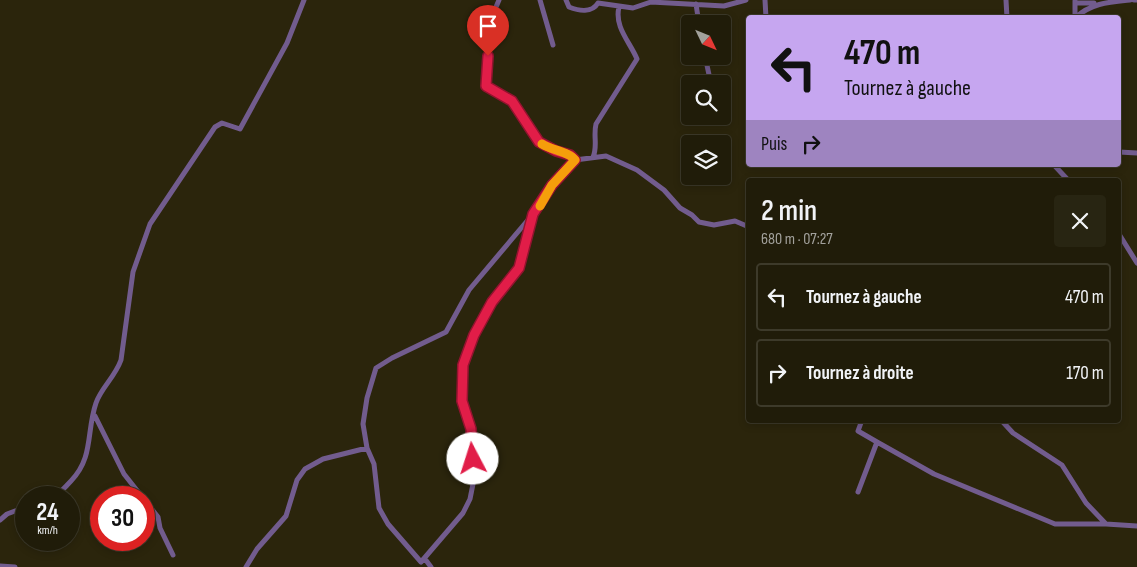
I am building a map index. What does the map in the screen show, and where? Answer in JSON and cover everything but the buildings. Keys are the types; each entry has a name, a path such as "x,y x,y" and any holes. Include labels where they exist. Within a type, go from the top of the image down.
{"street":[{"path":"66,486 85,464 89,432 95,416 97,400 118,370 133,272 150,224 215,127 222,123 240,128 287,43 304,0"},
{"path":"499,0 493,14 488,42 486,86 512,101 539,142 556,151 570,155 575,160"},
{"path":"540,0 553,45"},
{"path":"566,0 570,7 587,10 595,7 596,2 619,7 641,7 652,1 724,6 746,0"},
{"path":"765,0 766,15"},
{"path":"1006,0 1007,15"},
{"path":"1075,15 1076,2 1099,3 1130,0"},
{"path":"1078,15 1099,3"},
{"path":"696,4 698,15"},
{"path":"593,157 597,149 593,134 596,124 637,59 618,24 616,17 619,7"},
{"path":"1121,152 1137,152"},
{"path":"533,214 519,268 492,302 474,335 463,365 462,401 471,429 474,474 471,493 463,513 425,560 421,562 388,524 379,508 374,464 367,448 363,424 376,368 388,360 446,332 469,290 533,214 552,185 575,160 606,156 638,170 664,190 680,208 692,214 699,222 714,225 735,221 746,226"},
{"path":"1056,167 1066,178"},
{"path":"1121,237 1137,263"},
{"path":"95,416 124,474 158,517 172,555"},
{"path":"861,423 858,431 934,474 1055,524 1137,526"},
{"path":"1003,423 1012,433 1062,465 1086,503 1106,524"},
{"path":"858,492 877,442"},
{"path":"246,567 257,549 286,516 297,480 305,469 323,459 367,448"},
{"path":"0,520 7,514 15,511"},
{"path":"425,560 431,567"},
{"path":"0,566 15,567"}],"slow traffic":[{"path":"540,206 558,176 575,160 570,155 548,148 542,144"}],"route":[{"path":"473,459 471,429 462,401 463,365 474,335 492,302 519,268 526,247 533,214 558,176 575,160 570,155 548,148 539,142 512,101 486,86 488,56"}]}
